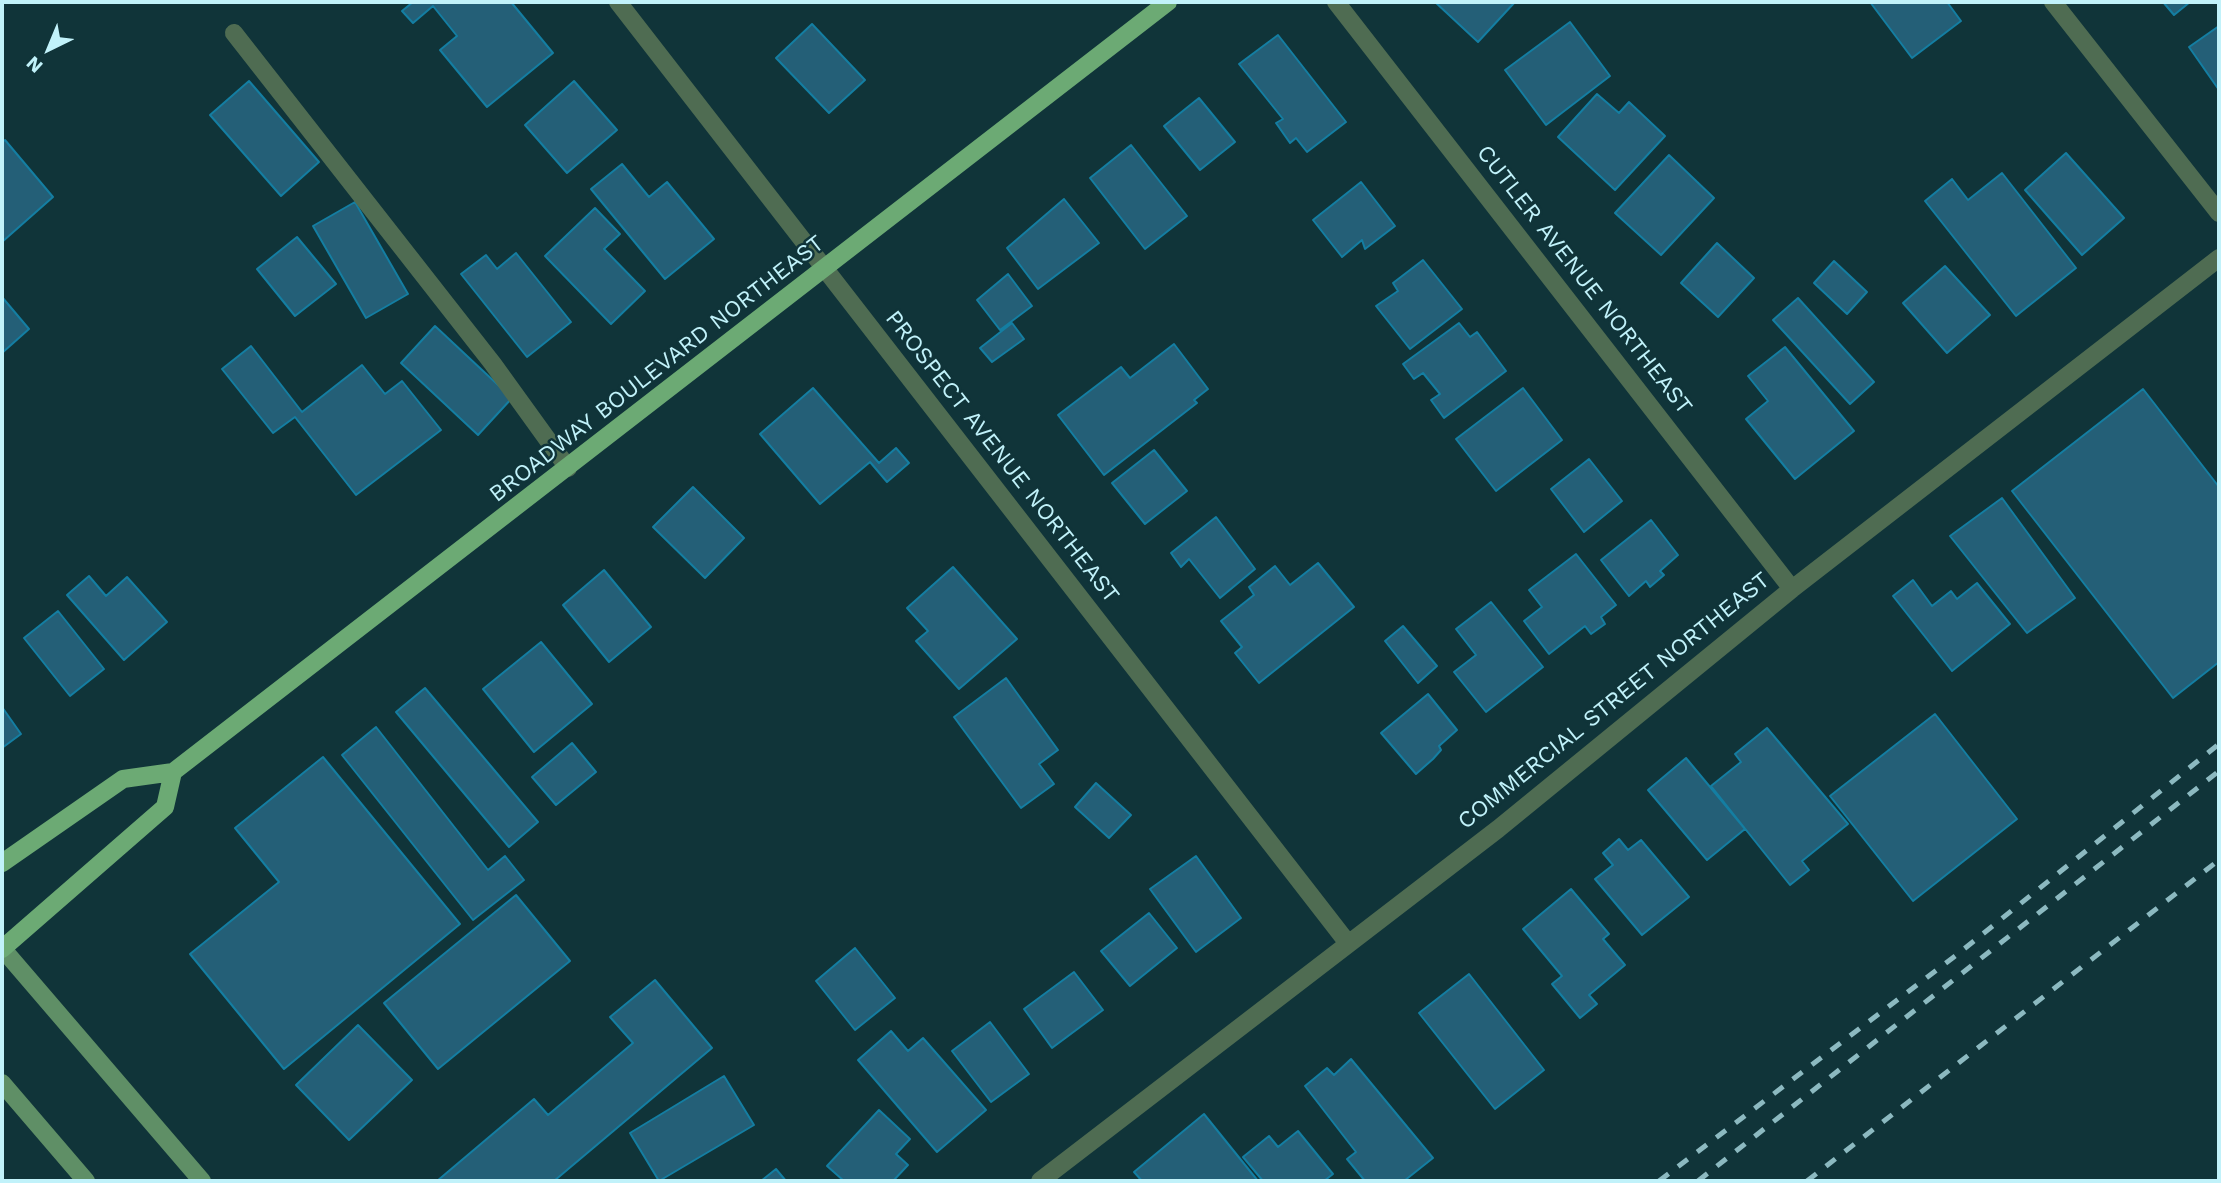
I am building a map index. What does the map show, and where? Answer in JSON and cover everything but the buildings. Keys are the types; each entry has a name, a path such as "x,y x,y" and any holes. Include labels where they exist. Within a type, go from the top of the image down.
{"main road":[{"name":"BROADWAY BOULEVARD NORTHEAST","path":"2,863 123,779 173,772 1168,2"},
{"path":"173,772 165,807 2,949 202,1181"},
{"path":"2,1083 86,1181"}],"street":[{"name":"PROSPECT AVENUE NORTHEAST","path":"618,2 1347,942"},
{"name":"CUTLER AVENUE NORTHEAST","path":"1336,2 1792,589"},
{"path":"2053,2 2219,213"},
{"path":"234,33 493,364 568,468"},
{"name":"COMMERCIAL STREET NORTHEAST","path":"1040,1181 1347,942 1499,829 1792,589 2219,258"}],"railway":[{"path":"1659,1181 1959,953 2219,744"},
{"path":"1698,1181 2219,771"},
{"path":"1807,1181 2219,860"}]}
